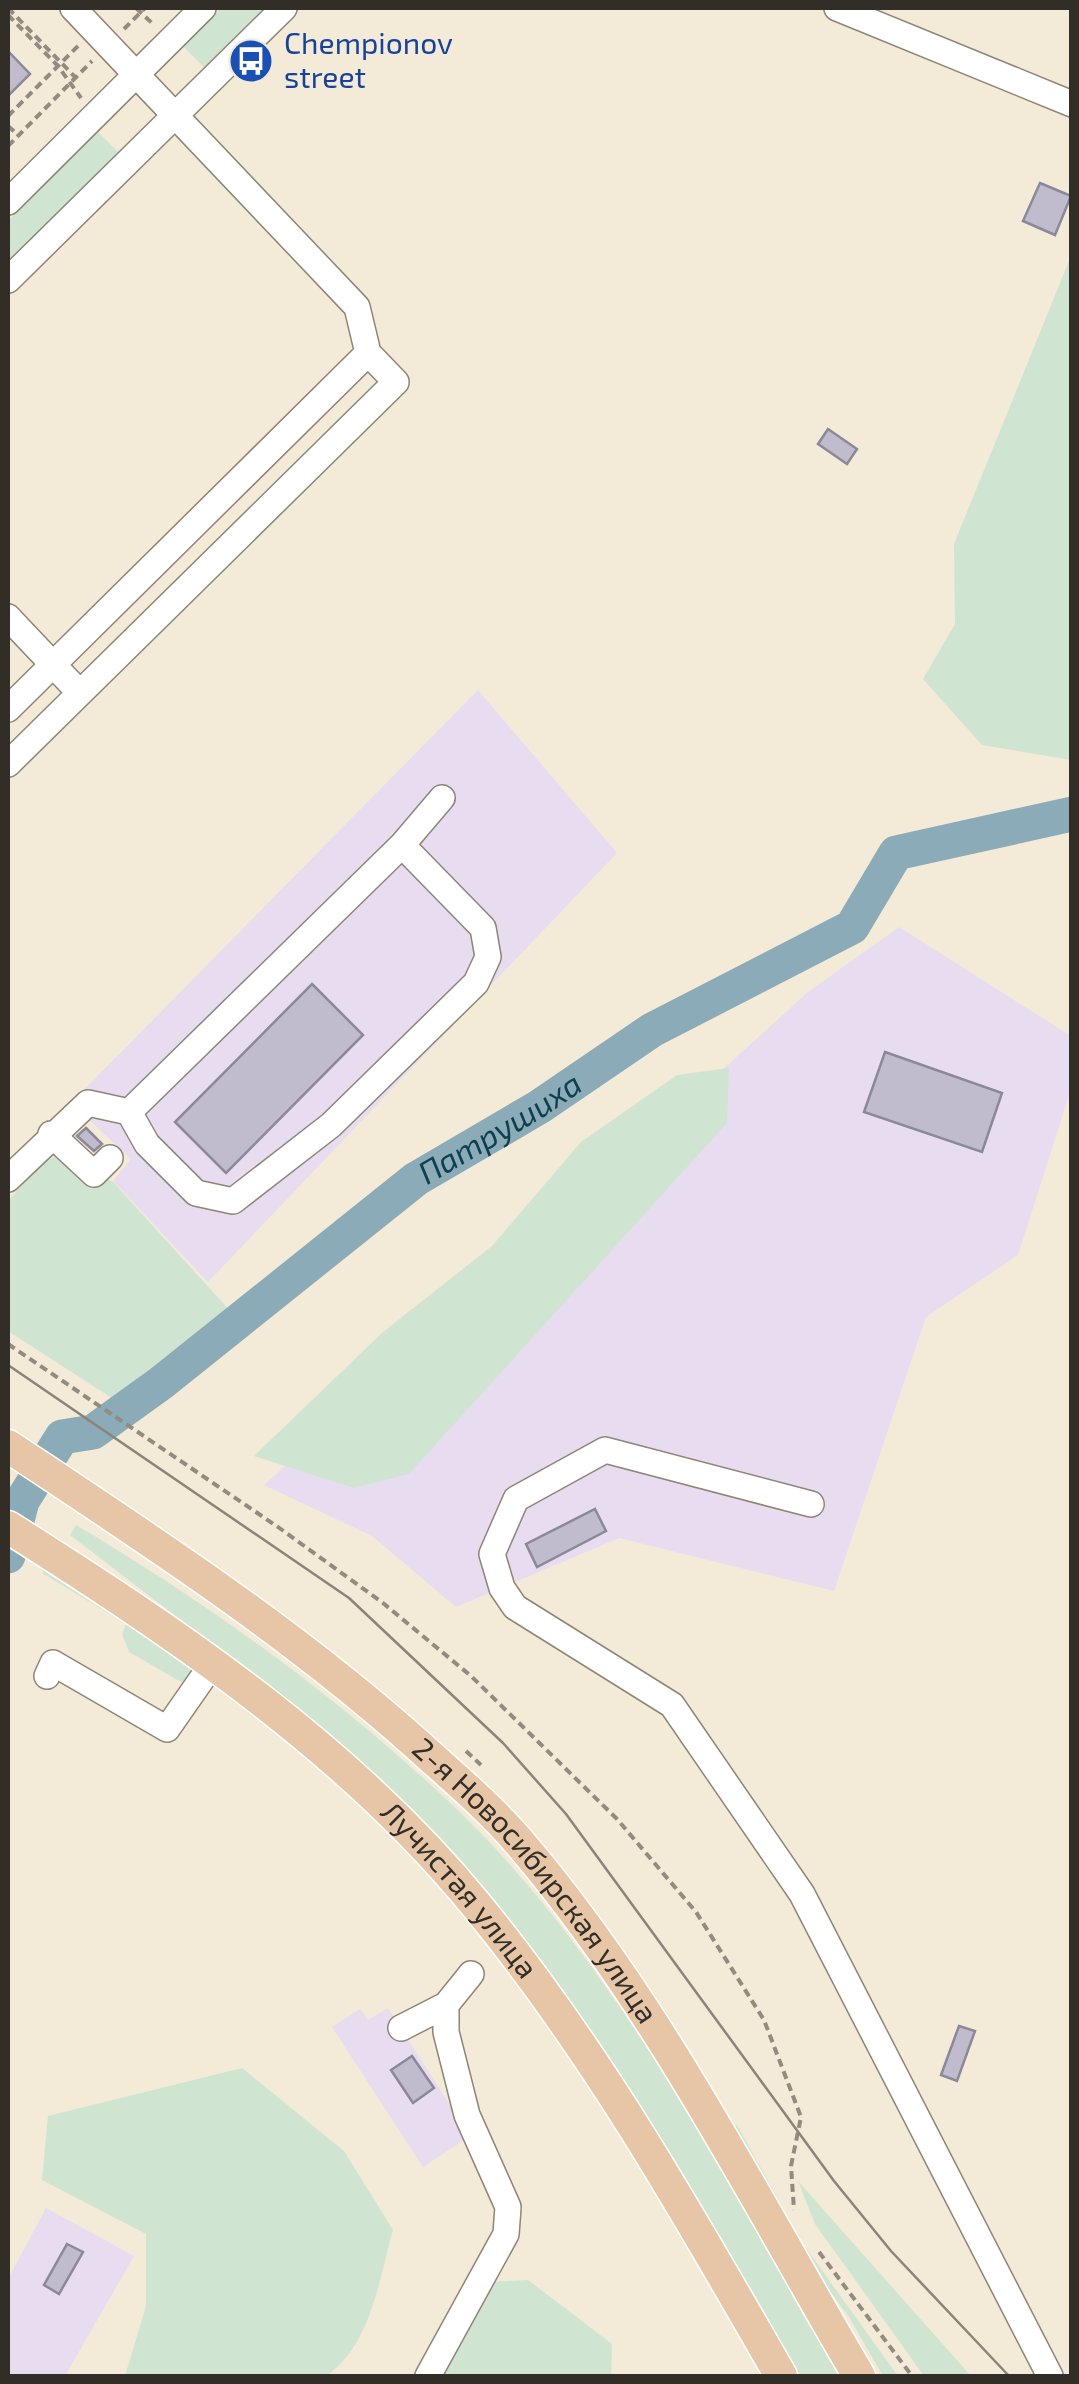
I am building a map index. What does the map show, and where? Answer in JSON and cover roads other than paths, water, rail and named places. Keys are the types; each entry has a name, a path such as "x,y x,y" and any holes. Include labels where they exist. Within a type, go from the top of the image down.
{"main road":[{"name":"2-я Новосибирская улица","path":"8,1446 309,1652 459,1782 517,1840 632,1991 859,2376"},
{"name":"Лучистая улица","path":"8,1527 213,1663 339,1766 478,1906 592,2058 780,2376"}],"street":[{"path":"8,764 396,382 368,353 357,307 73,8"},
{"path":"8,202 203,8"},
{"path":"8,280 284,8"},
{"path":"838,8 874,15 1072,104"},
{"path":"8,708 368,353"},
{"path":"8,618 79,692"},
{"path":"129,1112 402,845 442,798"},
{"path":"8,1179 51,1134 88,1103 129,1112 147,1144 196,1193 234,1201 330,1125 476,984 488,956 483,928 402,845"},
{"path":"51,1134 94,1174 110,1158"},
{"path":"812,1504 605,1450 516,1499 492,1554 502,1588 516,1607 672,1705 802,1894 1050,2376"},
{"path":"47,1676 53,1663 167,1729 213,1663"},
{"path":"400,2028 446,2005 471,1974"},
{"path":"428,2376 506,2234 508,2207 464,2117 446,2032 446,2005"}],"waterway":[{"name":"Патрушиха","path":"8,1556 22,1501 62,1437 93,1432 161,1383 416,1179 539,1107 652,1030 852,927 896,853 1072,814"}],"tram line":[{"path":"8,1365 349,1598 503,1743 566,1814 834,2181 891,2251 1009,2376"}],"place":[{"name":"Chempionov street","path":"251,61"}]}
